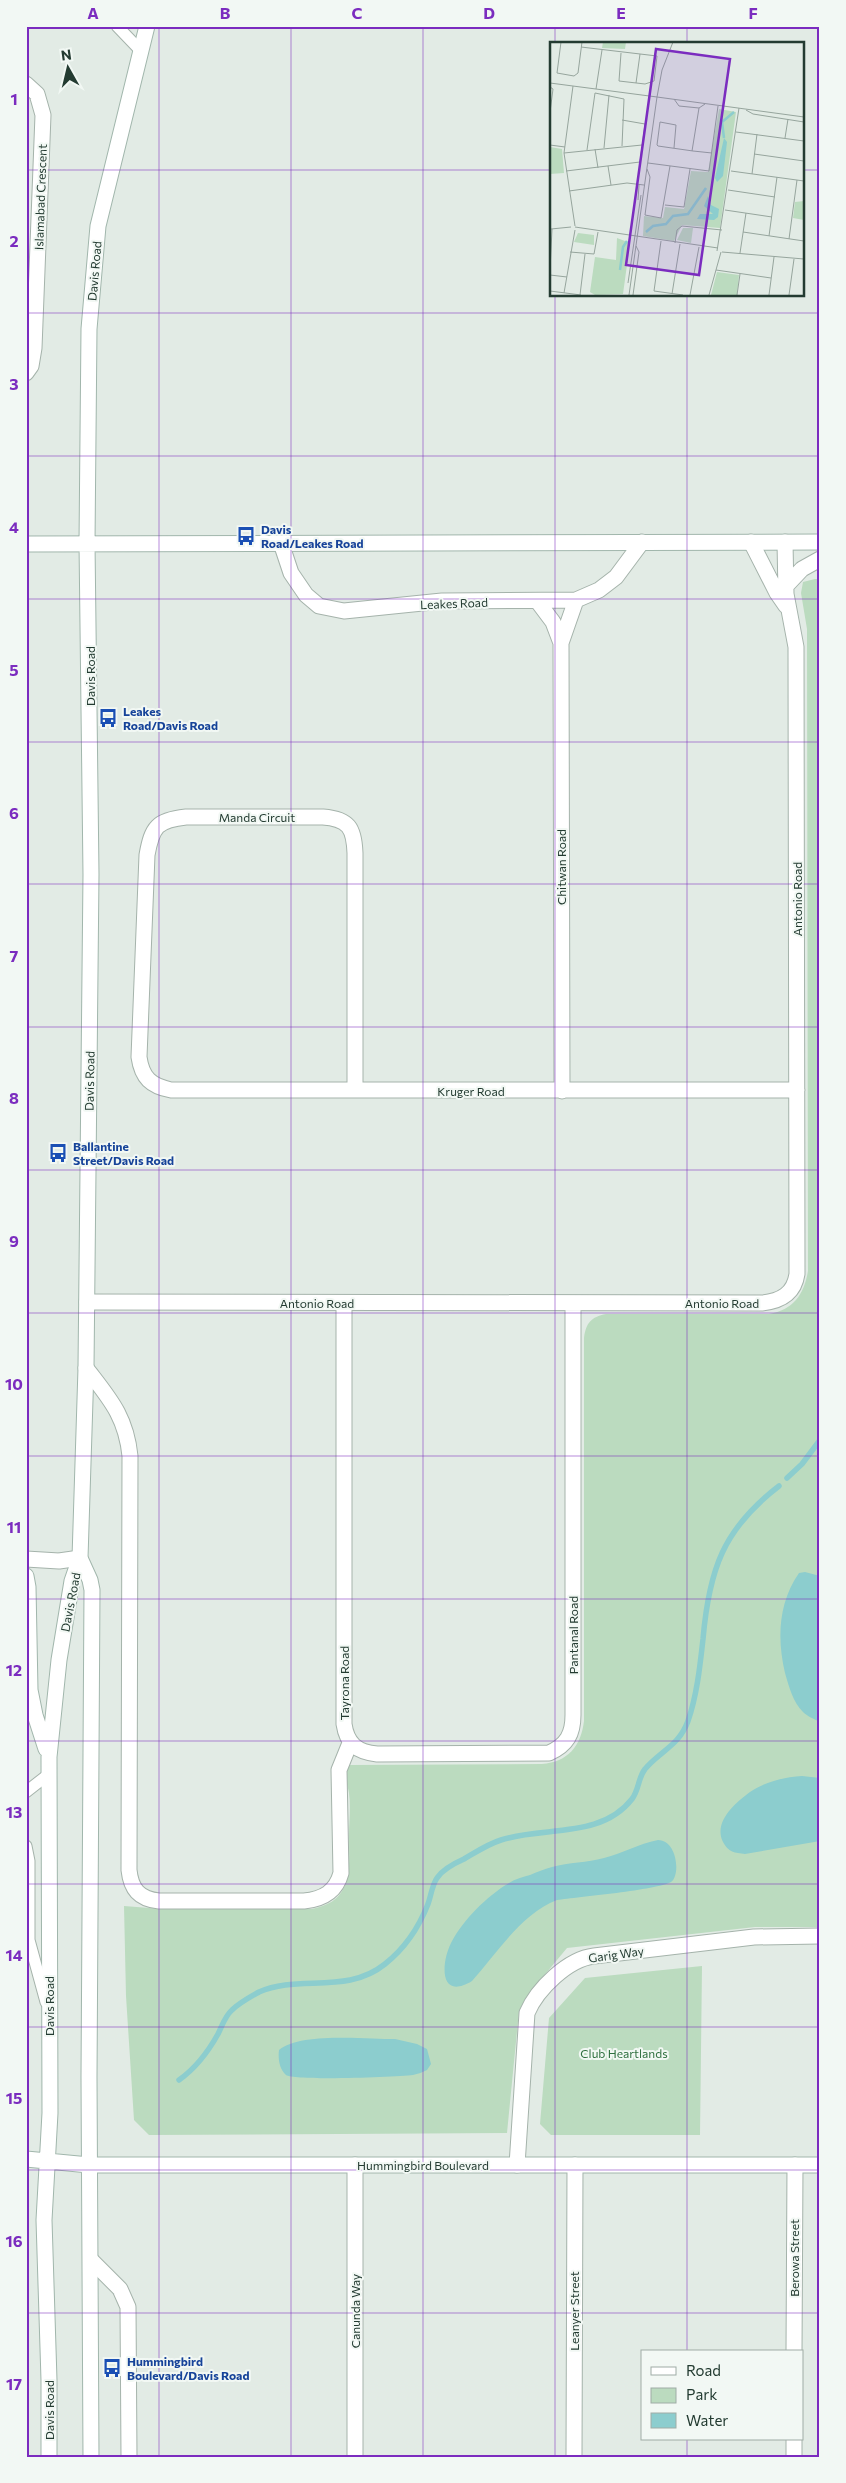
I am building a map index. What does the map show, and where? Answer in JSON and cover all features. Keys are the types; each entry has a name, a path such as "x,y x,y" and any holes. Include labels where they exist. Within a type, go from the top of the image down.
{"street":[{"name":"Davis Road","path":"49,2457 44,2220 50,2016 49,1757 60,1650 72,1581 80,1558 86,1368 91,874 87,543 89,329 98,226 147,26"},
{"name":"Islamabad Crescent","path":"26,84 38,94 44,115 34,348 31,366 26,373"},
{"name":"Leakes Road","path":"281,543 291,573 299,586 320,606 329,610 365,610 442,601 538,602 576,600 598,590 616,577 642,542"},
{"name":"Antonio Road","path":"751,542 776,593 789,610"},
{"name":"Antonio Road","path":"86,1302 762,1303 781,1300 787,1294 797,1274 796,647 785,587 785,542"},
{"path":"26,544 820,542"},
{"path":"785,587 802,569 820,559"},
{"name":"Chitwan Road","path":"562,1091 561,643 576,600"},
{"name":"Chitwan Road","path":"538,602 553,622 561,643"},
{"name":"Manda Circuit","path":"147,1080 140,1064 140,1050 147,855 154,830 164,821 186,817 323,817 341,820 346,824 354,840 355,1090"},
{"name":"Kruger Road","path":"147,1080 159,1088 171,1090 797,1090"},
{"name":"Tayrona Road","path":"344,1303 344,1724 350,1743"},
{"name":"Pantanal Road","path":"350,1743 360,1751 376,1754 538,1754 557,1750 569,1737 573,1715 573,1303"},
{"path":"86,1368 118,1411 128,1437 130,1456 129,1870 133,1888 139,1895 159,1901 304,1901 325,1896 336,1885 341,1874 339,1770 350,1743"},
{"name":"Davis Road","path":"80,1558 90,1580 92,1590 89,2165 91,2457"},
{"path":"26,1559 59,1561 80,1558"},
{"path":"26,1576 28,1586 30,1690 35,1715 49,1757"},
{"name":"Garig Way","path":"517,2165 527,2013 534,2000 566,1967 584,1958 604,1954 754,1937 820,1936"},
{"name":"Hummingbird Boulevard","path":"26,2159 89,2165 820,2165"},
{"name":"Canunda Way","path":"355,2165 355,2457"},
{"name":"Leanyer Street","path":"574,2457 575,2165"},
{"name":"Berowa Street","path":"794,2165 794,2350"},
{"path":"91,2260 120,2289 128,2306 129,2457"},
{"path":"794,2440 794,2457"}],"lane":[{"path":"117,26 140,50"},
{"path":"26,1792 49,1774"},
{"path":"26,1846 28,1861 29,1940 50,2016"}],"green space":[{"path":"820,579 820,1927 755,1927 567,1948 527,1996 519,2011 507,2133 149,2135 134,2120 126,1996 124,1906 162,1909 312,1909 326,1905 336,1899 342,1891 348,1871 350,1804 346,1767 350,1765 542,1764 559,1760 572,1751 580,1738 584,1721 584,1338 586,1328 593,1319 606,1314 769,1314 791,1305 804,1287 808,1271 807,629 801,593 803,582"},
{"name":"Club Heartlands","path":"702,1966 700,2135 551,2135 540,2124 549,2018 585,1978"}],"water":[{"path":"805,1572 820,1576 820,1722 805,1713 794,1699 782,1660 780,1634 783,1609 787,1596 799,1573"},
{"path":"802,1776 820,1778 820,1841 745,1854 727,1848 721,1835 721,1827 723,1820 732,1807 756,1788 782,1779"},
{"path":"658,1840 664,1842 673,1851 676,1872 671,1882 650,1888 557,1900 544,1906 521,1924 472,1981 461,1986 453,1986 448,1983 445,1977 445,1960 456,1934 469,1917 501,1888 514,1880 558,1865 604,1858"},
{"path":"334,2038 395,2039 417,2044 427,2049 431,2064 427,2070 415,2075 403,2076 307,2078 286,2075 280,2063 279,2050 289,2044 302,2041"}],"waterway":[{"path":"787,1478 802,1464 820,1440"},
{"path":"179,2080 206,2053 230,2012 259,1992 290,1984 339,1982 355,1979 385,1964 398,1952 415,1929 424,1913 435,1881 439,1875 453,1865 501,1840 588,1826 619,1812 632,1799 645,1769 680,1737 684,1730 696,1691 710,1592 722,1553 744,1518 779,1486"}],"place":[{"name":"Davis Road/Leakes Road","path":"246,536"},
{"name":"Leakes Road/Davis Road","path":"108,718"},
{"name":"Ballantine Street/Davis Road","path":"58,1153"},
{"name":"Hummingbird Boulevard/Davis Road","path":"112,2368"}]}
